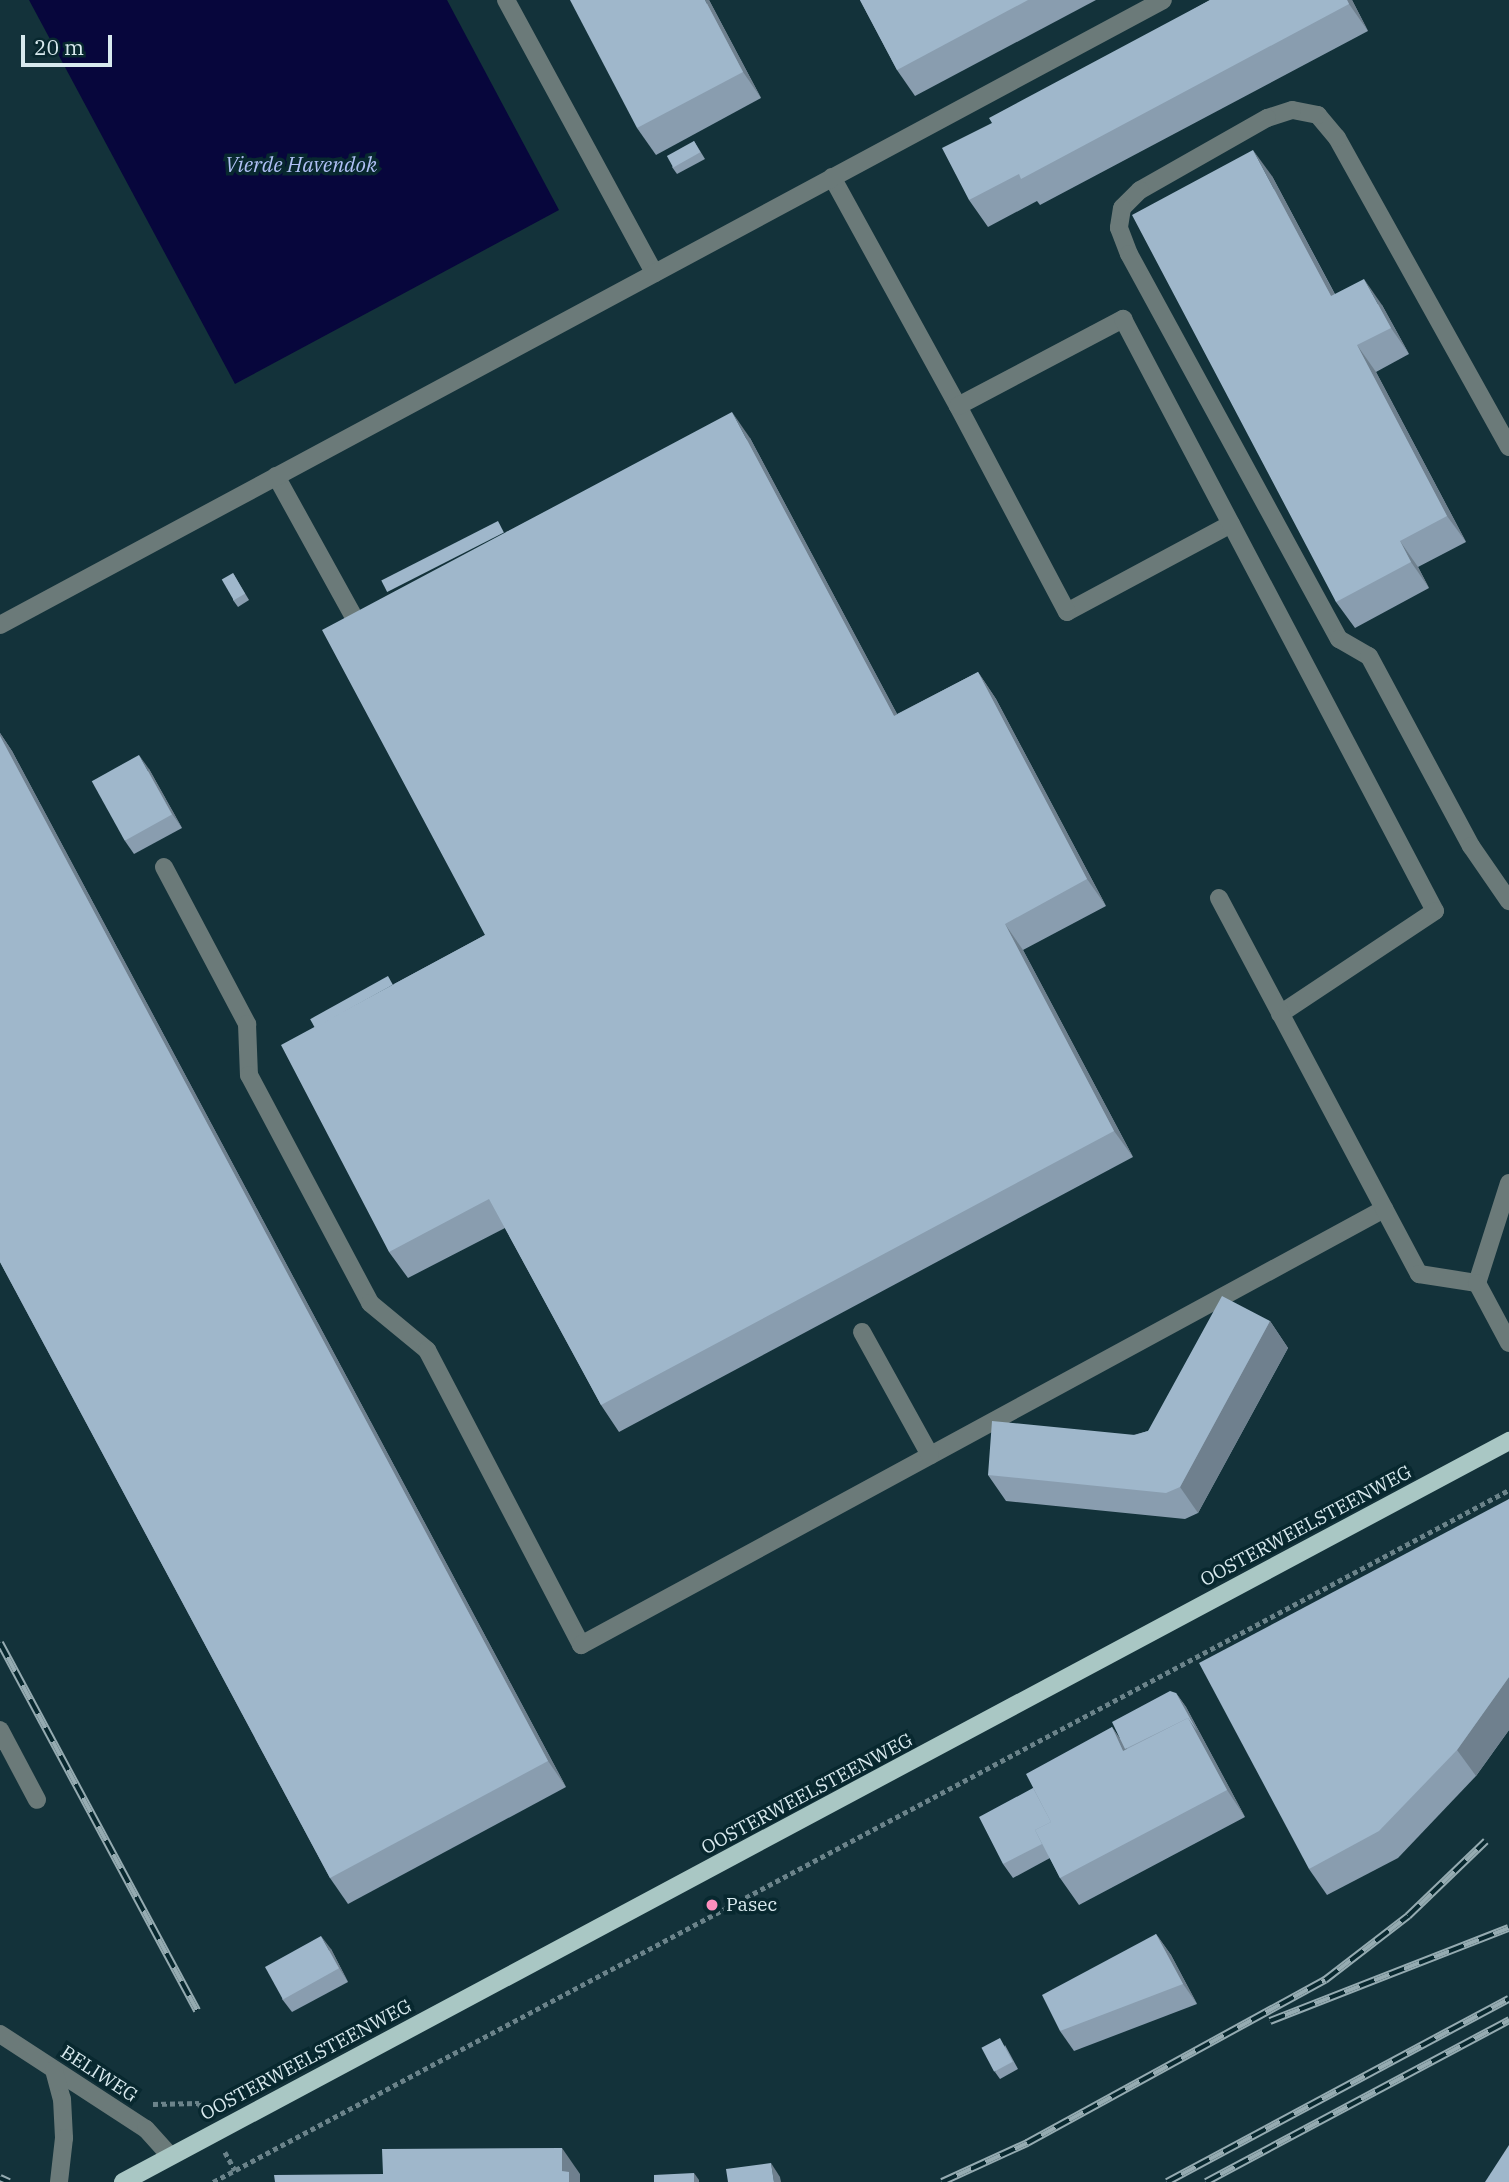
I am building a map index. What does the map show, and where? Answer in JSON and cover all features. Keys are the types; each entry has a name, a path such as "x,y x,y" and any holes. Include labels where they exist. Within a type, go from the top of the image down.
{"main road":[{"name":"OOSTERWEELSTEENWEG","path":"123,2182 1509,1441"}],"street":[{"path":"506,0 654,273"},
{"path":"0,625 1163,0"},
{"path":"1509,447 1337,138 1318,115 1292,110 1267,118 1140,190 1122,208 1119,228 1129,254 1339,639 1369,656 1471,846 1509,901"},
{"path":"832,177 1067,612 1231,524"},
{"path":"958,406 1123,319 1435,911 1280,1014"},
{"path":"276,476 355,620"},
{"path":"164,867 247,1024 249,1076 370,1303 427,1350 581,1645 1384,1209"},
{"path":"1219,898 1419,1274 1477,1283"},
{"path":"1509,1183 1477,1283 1509,1342"},
{"path":"862,1332 930,1455"},
{"path":"0,1730 37,1800"},
{"name":"BELIWEG","path":"0,2034 146,2129 170,2156"},
{"path":"54,2070 64,2125 59,2182"}],"path":[{"path":"213,2182 1509,1490"}],"water":[{"name":"Vierde Havendok","path":"29,0 447,0 559,210 235,384"}],"building":[{"path":"570,0 705,0 743,72 637,128"},
{"path":"860,0 1028,0 897,70"},
{"path":"1210,0 1347,0 1349,4 1021,179 1019,174 969,200 942,148 992,123 989,118"},
{"path":"694,141 700,152 673,167 667,156"},
{"path":"1253,150 1331,296 1364,279 1391,328 1357,345 1447,516 1400,541 1411,562 1336,602 1132,215"},
{"path":"732,412 894,716 978,672 1087,879 1005,924 1114,1131 601,1405 489,1199 389,1252 281,1045 485,935 322,630"},
{"path":"498,521 504,533 387,592 381,580"},
{"path":"233,573 245,594 234,600 222,580"},
{"path":"0,736 548,1761 330,1878 0,1262"},
{"path":"139,755 172,814 125,841 92,781"},
{"path":"388,976 393,985 315,1028 310,1019"},
{"path":"1222,1296 1270,1321 1180,1487 1166,1493 988,1475 992,1421 1135,1435 1148,1431"},
{"path":"1509,1499 1509,1677 1457,1750 1379,1831 1309,1869 1199,1663"},
{"path":"1170,1691 1176,1693 1197,1731 1188,1718 1125,1749 1112,1722"},
{"path":"1188,1718 1227,1790 1060,1878 1035,1830 1051,1822 1026,1774 1112,1727 1123,1751"},
{"path":"1033,1788 1051,1822 1035,1830 1042,1844 1003,1864 979,1817"},
{"path":"1156,1934 1183,1984 1060,2031 1042,1995"},
{"path":"321,1936 339,1968 283,1999 265,1967"},
{"path":"1000,2038 1013,2062 994,2072 981,2048"},
{"path":"1509,2145 1509,2182 1485,2182"},
{"path":"562,2148 562,2171 569,2172 569,2182 275,2182 274,2175 383,2174 382,2149"},
{"path":"771,2163 774,2182 728,2182 726,2169"},
{"path":"694,2173 694,2182 654,2182 654,2175"}],"railway":[{"path":"0,1643 197,2010"},
{"path":"942,2182 1027,2143 1325,1980 1408,1916 1486,1841"},
{"path":"1270,2021 1509,1928"},
{"path":"1167,2182 1509,1999"},
{"path":"1206,2182 1509,2020"},
{"path":"0,2178 9,2182"}],"place":[{"name":"Pasec","path":"712,1905"}]}
